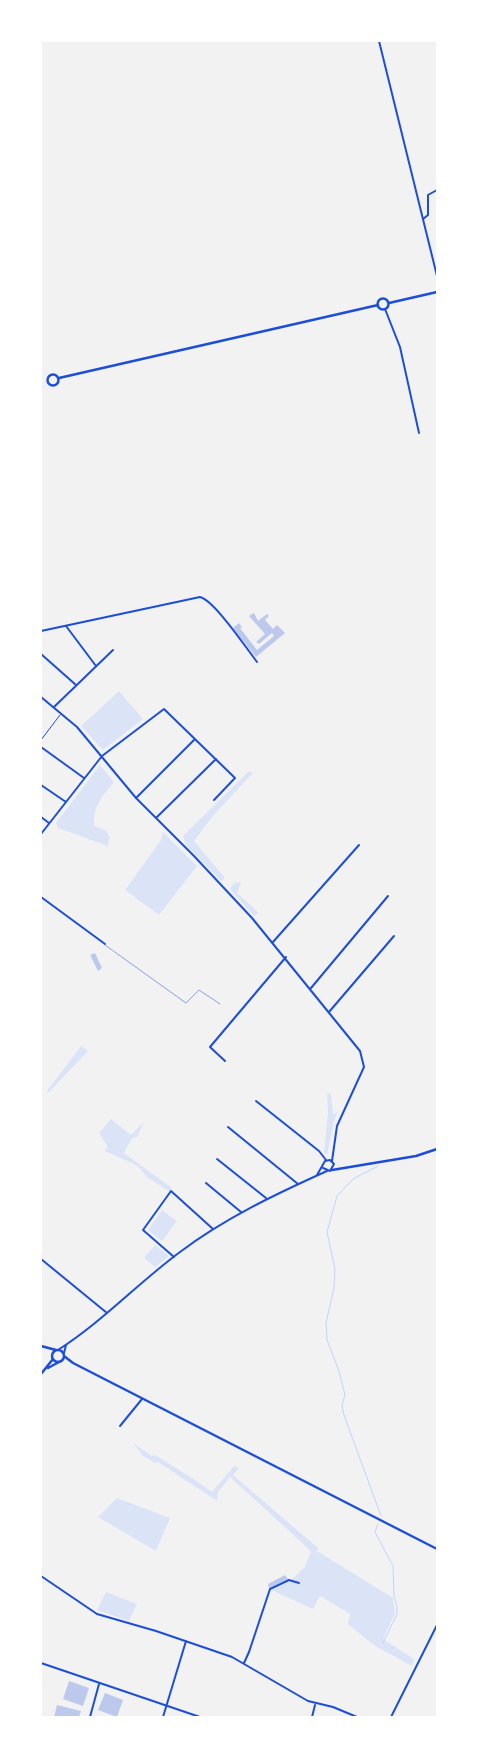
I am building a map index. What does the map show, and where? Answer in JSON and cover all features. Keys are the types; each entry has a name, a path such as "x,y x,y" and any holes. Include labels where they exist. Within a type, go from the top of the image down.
{"main road":[{"path":"388,303 437,292"},
{"path":"378,305 378,301 383,298 388,303"},
{"path":"378,305 380,308 385,309 388,303"},
{"path":"48,381 52,374 59,378 378,305"},
{"path":"48,381 49,384 55,386 59,382 59,378"},
{"path":"41,382 48,381"},
{"path":"333,1169 416,1156 437,1149"},
{"path":"41,1346 48,1350 57,1350 73,1363"},
{"path":"48,1350 52,1357 73,1363 143,1397 437,1549"},
{"path":"45,1370 57,1350"},
{"path":"41,1374 61,1361 64,1354"}],"street":[{"path":"379,41 437,276"},
{"path":"423,219 428,215 428,195 437,190"},
{"path":"385,309 400,347 419,432"},
{"path":"41,631 203,598 226,621 257,662"},
{"path":"66,626 96,666"},
{"path":"53,707 113,650"},
{"path":"41,654 76,685"},
{"path":"41,697 76,727 136,798 194,856 273,942 360,1051 364,1059 361,1077 337,1126 332,1154 329,1160 323,1164"},
{"path":"41,834 102,756 164,709 235,778 214,800"},
{"path":"41,740 60,714"},
{"path":"136,798 195,739"},
{"path":"41,747 84,778"},
{"path":"156,818 216,759"},
{"path":"41,785 66,802"},
{"path":"41,817 50,823"},
{"path":"273,942 359,845"},
{"path":"310,988 388,896"},
{"path":"41,897 105,944"},
{"path":"328,1012 394,936"},
{"path":"225,1061 210,1047 286,957"},
{"path":"256,1101 319,1151 322,1157 323,1168 317,1175"},
{"path":"228,1127 298,1184"},
{"path":"57,1350 107,1313 174,1257 213,1229 267,1199 333,1169 329,1160 322,1157"},
{"path":"217,1159 267,1199"},
{"path":"323,1168 327,1171"},
{"path":"206,1183 241,1212"},
{"path":"174,1257 143,1230 171,1191 213,1229"},
{"path":"41,1259 107,1313"},
{"path":"64,1354 66,1345"},
{"path":"120,1426 143,1397"},
{"path":"41,1576 96,1614 186,1642 244,1663 272,1681 315,1704 333,1707 357,1717"},
{"path":"244,1663 270,1589 289,1580 298,1583"},
{"path":"391,1717 437,1625"},
{"path":"163,1717 186,1642"},
{"path":"41,1663 200,1717"},
{"path":"90,1717 100,1684"},
{"path":"312,1717 315,1704"}],"lane":[{"path":"105,944 186,1003 199,990 220,1004"}],"shaded area":[{"path":"119,691 143,719 103,750 81,726"},
{"path":"100,765 114,782 99,802 94,820 95,826 106,831 110,837 108,846 58,828 56,823"},
{"path":"249,771 253,773 212,817 194,841 225,878 221,881 186,845 183,836"},
{"path":"163,832 197,866 159,915 125,890 161,840"},
{"path":"241,882 237,893 259,913 254,916 230,889 234,883"},
{"path":"81,1046 88,1051 48,1093 47,1091"},
{"path":"327,1093 331,1094 333,1115 338,1111 327,1155 324,1153 328,1113"},
{"path":"111,1119 131,1135 144,1122 137,1137 132,1138 124,1153 172,1188 170,1192 147,1177 138,1166 105,1151 108,1147 99,1133"},
{"path":"162,1210 177,1221 162,1241 148,1230"},
{"path":"155,1245 169,1256 155,1267 144,1258"},
{"path":"133,1443 152,1456 156,1455 212,1492 234,1466 239,1468 233,1475 318,1548 317,1551 393,1598 395,1613 383,1639 414,1659 412,1666 375,1646 348,1624 350,1614 320,1596 313,1609 271,1590 290,1581 305,1567 311,1551 230,1477 218,1492 217,1501 158,1462 155,1463 143,1456"},
{"path":"117,1498 170,1518 156,1551 98,1517"},
{"path":"106,1592 137,1604 129,1621 97,1610"}],"building":[{"path":"254,613 258,621 267,614 269,616 265,620 273,629 277,625 285,633 256,657 233,628 239,623 242,627 240,628 257,650 274,636 272,633 259,644 256,642 265,634 249,616"},
{"path":"95,953 102,968 98,971 90,955"},
{"path":"285,1575 288,1579 269,1588 268,1584"},
{"path":"69,1681 89,1688 83,1706 63,1699"},
{"path":"105,1693 123,1700 117,1717 98,1710"},
{"path":"57,1705 81,1711 79,1717 54,1717"}],"waterway":[{"path":"378,1166 353,1179 337,1196 327,1232 335,1269 334,1288 326,1323 327,1340 339,1371 345,1395 342,1405 344,1415 381,1516"},
{"path":"378,1524 375,1532 393,1566 394,1596 397,1606 397,1614 383,1643"}]}
